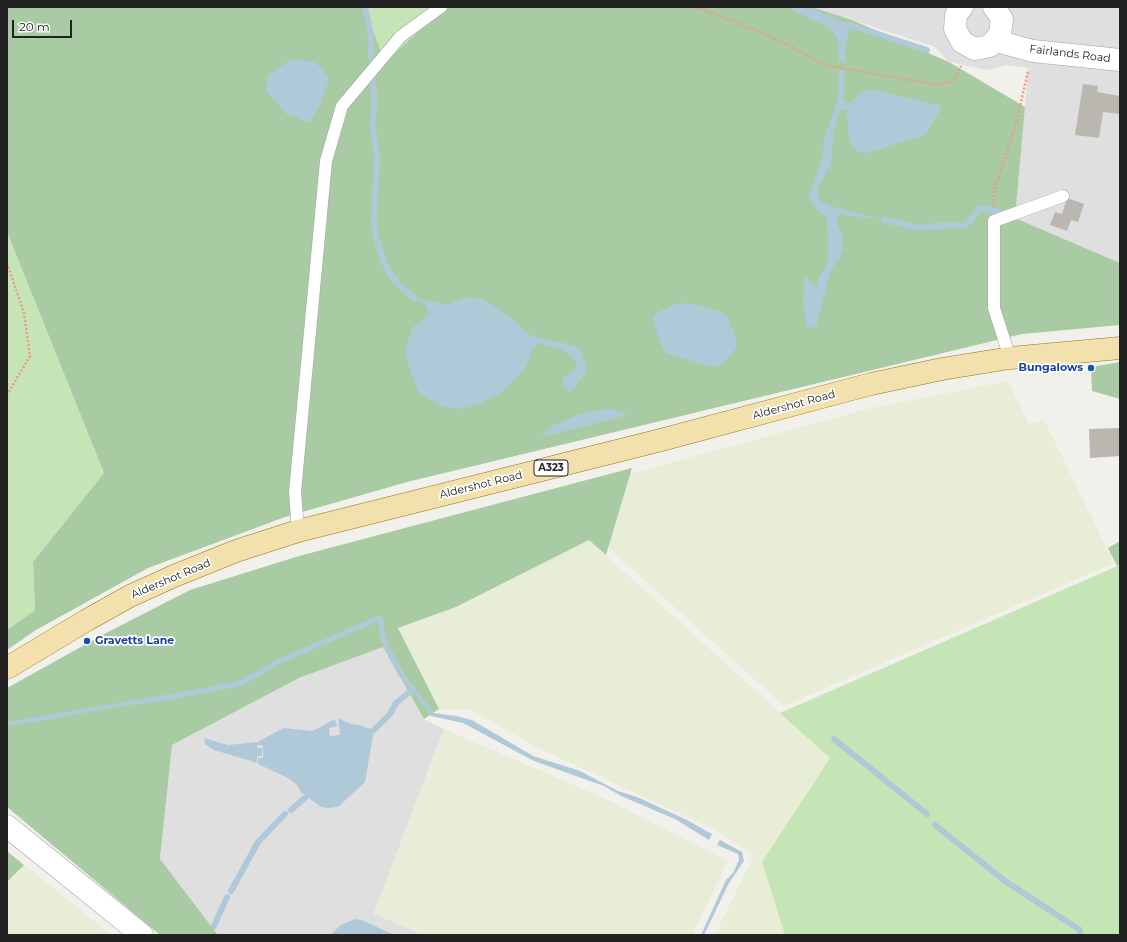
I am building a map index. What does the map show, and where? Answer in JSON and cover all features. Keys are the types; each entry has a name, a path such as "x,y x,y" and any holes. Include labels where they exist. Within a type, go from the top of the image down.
{"main road":[{"name":"Aldershot Road","path":"7,668 130,596 174,576 236,552 298,531 661,440 871,384 942,369 1010,358 1120,348"}],"street":[{"path":"959,8 954,22 955,29 962,42 968,46 983,48 990,46 996,41 1002,27 1002,19 994,7"},
{"name":"Fairlands Road","path":"996,41 1032,51 1120,60"},
{"path":"7,826 142,935"}],"lane":[{"path":"298,531 295,492 326,161 342,106 401,36 441,7"},
{"path":"1010,358 994,308 994,221 1063,196"}],"path":[{"path":"692,7 708,11 779,40 824,65 940,85 955,80 968,46"},
{"path":"994,221 994,191 1016,125 1032,51"},
{"path":"7,263 24,313 30,356 7,395"}],"shaded area":[{"path":"812,7 1120,7 1120,263 1015,218 1028,68 1006,65 987,70 949,62 935,47"},
{"path":"383,647 424,719 444,729 374,913 423,935 218,935 160,859 172,745 299,678"}],"green space":[{"path":"7,7 364,7 385,62 445,7 812,7 852,20 949,62 1025,107 1015,218 1120,263 1120,325 1022,334 407,482 285,517 148,568 36,630 7,650 7,630 35,610 33,562 104,473 7,232"},
{"path":"364,7 445,7 385,62"},
{"path":"7,232 104,473 33,562 35,610 7,630"},
{"path":"1120,362 1120,399 1092,391 1091,367"},
{"path":"1008,381 1029,425 1044,420 1114,563 784,706 608,547 630,474 867,409"},
{"path":"632,468 606,555 589,540 456,607 398,628 439,709 424,719 383,647 299,678 172,745 160,859 218,935 160,935 7,807 7,688 106,633 190,590 299,556"},
{"path":"589,540 830,758 762,862 785,935 715,935 754,855 719,832 538,748 470,709 439,709 398,628 456,607"},
{"path":"1120,541 1120,565 1117,566 1108,548"},
{"path":"1120,565 1120,935 785,935 762,862 830,758 780,713"},
{"path":"444,729 606,799 728,861 692,935 423,935 374,914"},
{"path":"7,851 24,865 7,882"},
{"path":"24,865 112,935 7,935 7,882"}],"water":[{"path":"787,7 809,7 850,25 845,47 845,62 839,61 838,39 830,28"},
{"path":"292,59 314,62 322,69 329,79 321,103 310,121 306,122 292,115 286,114 267,92 266,85 269,74"},
{"path":"839,70 845,70 843,99 846,103 851,103 858,94 871,89 938,105 941,109 926,133 921,137 896,143 876,151 866,153 859,152 852,147 848,134 847,110 840,109 834,131 831,164 819,186 818,197 822,202 830,206 884,220 837,214 837,224 843,235 842,246 844,250 830,272 817,324 813,327 807,328 803,304 805,276 816,287 820,275 827,266 828,249 827,218 815,208 809,197 823,156 824,138 838,100"},
{"path":"465,297 481,299 500,309 504,314 511,317 524,331 534,337 561,342 577,347 582,353 586,369 569,394 563,385 562,379 577,367 577,364 570,355 560,349 540,343 534,347 525,368 505,390 479,404 461,409 448,408 441,406 419,393 409,367 405,350 412,328 427,317 429,313 425,304 414,298 447,305"},
{"path":"678,303 694,304 709,308 723,313 728,318 736,337 736,348 721,365 716,367 708,366 666,353 659,340 653,318 656,313"},
{"path":"604,409 613,409 628,415 541,437 548,428 580,414"},
{"path":"380,615 383,618 385,634 390,647 405,675 434,713 472,720 533,756 580,771 618,791 637,797 687,820 712,834 709,840 675,819 621,796 604,786 534,761 463,723 431,716 412,690 398,675 382,644 377,622 278,665 242,686 169,700 109,708 35,722 7,725 7,722 239,681 278,659"},
{"path":"338,718 351,724 374,730 365,782 338,807 321,807 301,792 297,785 288,778 258,764 258,758 263,758 263,745 258,745 259,741 284,728 313,731 335,719 337,726 329,728 330,736 340,735"},
{"path":"204,738 228,745 258,742 257,748 262,748 262,756 257,756 257,763 214,750 205,744"},
{"path":"720,840 742,852 744,861 729,883 704,935 701,935 726,880 733,873 739,860 738,854 717,845"},
{"path":"355,919 362,920 394,935 330,935 341,925"}],"building":[{"path":"1083,84 1098,86 1097,92 1120,96 1120,114 1103,112 1099,138 1075,135"},
{"path":"1067,198 1084,204 1078,222 1071,220 1067,231 1050,225 1055,212 1062,214"},
{"path":"1120,428 1120,456 1090,458 1089,429"}],"waterway":[{"path":"365,7 370,29 374,97 373,128 377,156 374,220 375,233 384,262 389,272 399,285 414,298"},
{"path":"850,25 927,50"},
{"path":"884,220 917,227 965,225 972,219 979,208 1001,212"},
{"path":"374,730 390,714 396,703 412,690"},
{"path":"834,739 927,814"},
{"path":"291,810 307,796"},
{"path":"231,891 258,842 285,814"},
{"path":"935,825 1005,881 1080,930 1080,935"},
{"path":"214,926 227,897"}],"place":[{"name":"Bungalows","path":"1091,368"},
{"name":"Gravetts Lane","path":"87,641"}]}
